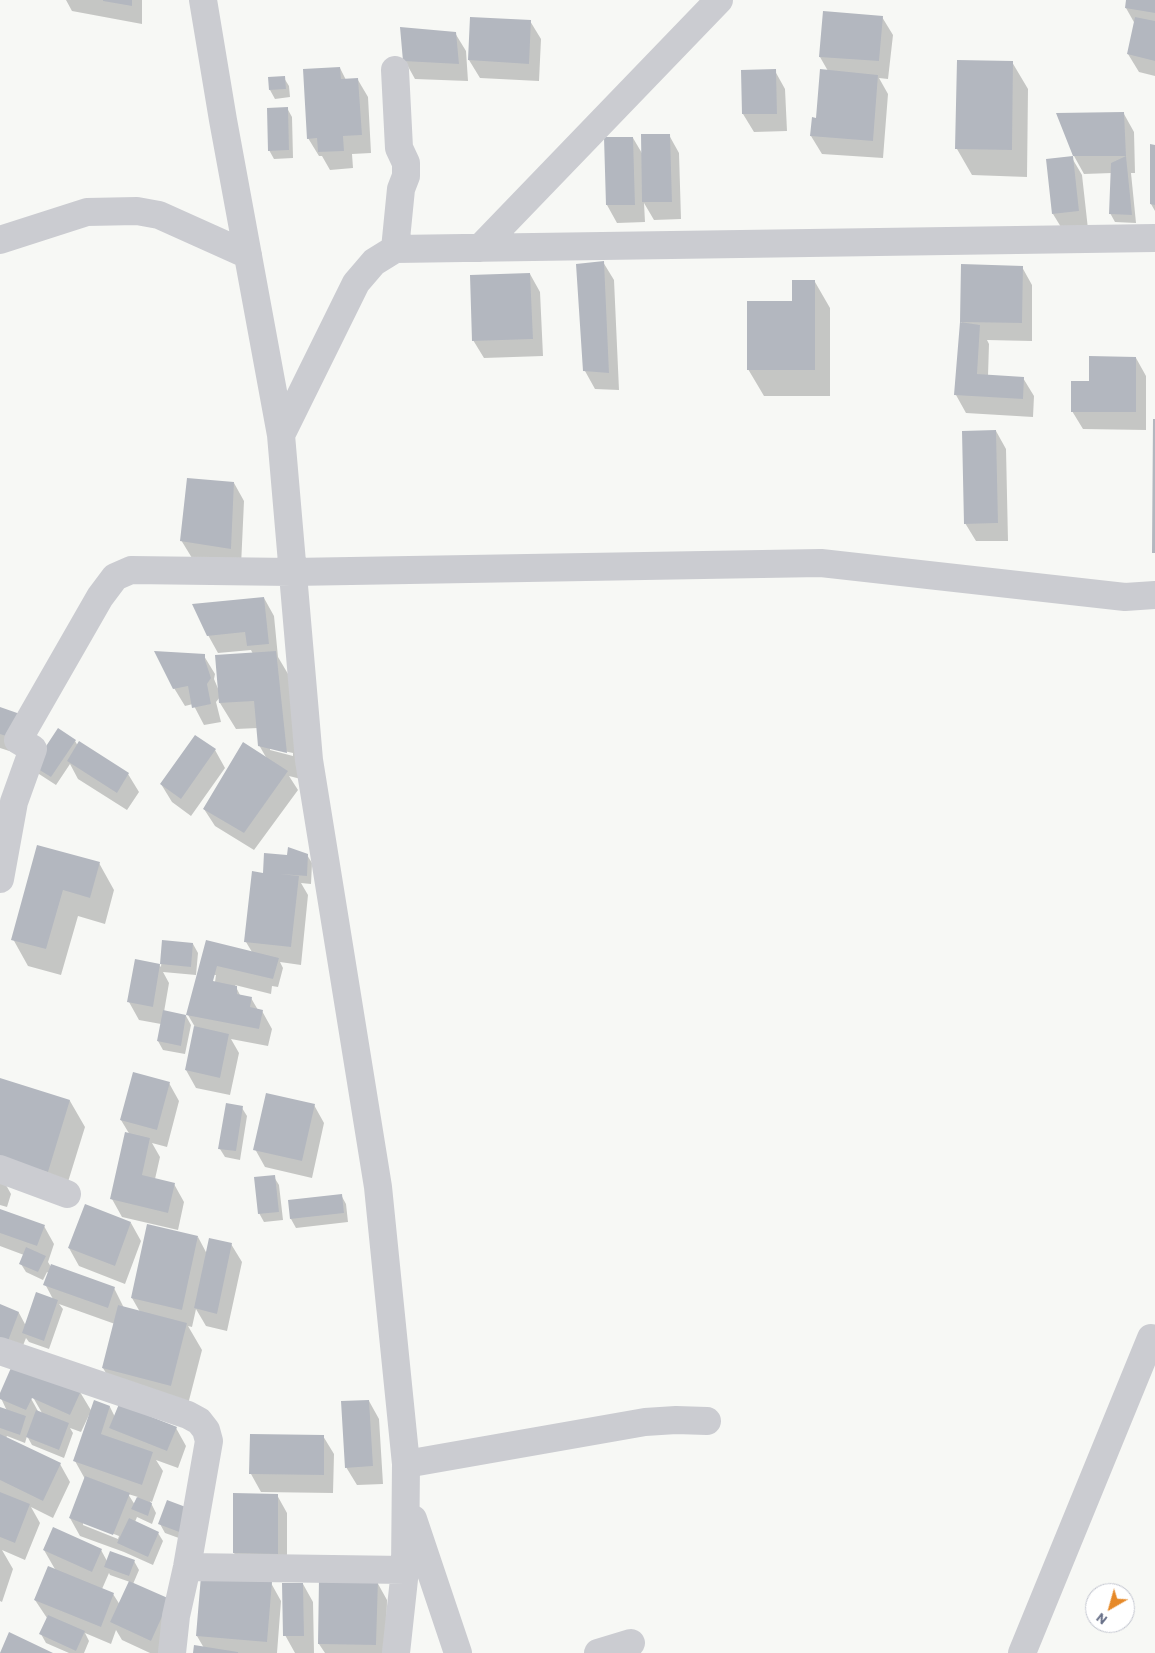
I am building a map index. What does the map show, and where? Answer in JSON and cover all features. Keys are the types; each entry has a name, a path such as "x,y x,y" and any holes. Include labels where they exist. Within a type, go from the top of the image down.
{"street":[{"path":"203,0 281,435 309,760 378,1187 406,1464 405,1570 396,1653"},
{"path":"480,248 720,0"},
{"path":"395,70 400,148 406,163 406,176 401,190 395,249"},
{"path":"0,240 87,212 137,211 159,215 248,255"},
{"path":"281,435 356,283 374,262 395,249 1155,238"},
{"path":"0,878 14,802 33,749 18,740 100,597 115,577 131,570 292,572 821,562 1125,597 1155,595"},
{"path":"0,1169 67,1194"},
{"path":"1022,1653 1151,1338"},
{"path":"0,1351 188,1415 199,1421 206,1430 208,1441 187,1567 176,1616 172,1653"},
{"path":"406,1464 645,1422 707,1421"},
{"path":"407,1502 458,1653"},
{"path":"187,1567 405,1570"},
{"path":"598,1653 631,1643"}],"building":[{"path":"132,0 132,6 103,1"},
{"path":"1126,0 1155,0 1155,13 1125,8"},
{"path":"823,11 883,16 879,61 819,57"},
{"path":"470,17 531,20 529,64 468,60"},
{"path":"1135,17 1155,21 1155,61 1127,54"},
{"path":"400,27 456,32 459,64 403,61"},
{"path":"957,60 1013,61 1012,150 955,149"},
{"path":"340,67 341,79 358,78 362,135 343,136 344,151 318,152 317,138 307,139 303,69"},
{"path":"776,69 777,114 742,114 741,70"},
{"path":"820,69 878,75 873,141 810,136 812,117 816,118"},
{"path":"285,76 286,89 269,90 268,77"},
{"path":"288,107 289,150 268,151 267,108"},
{"path":"1124,112 1126,156 1073,156 1056,113"},
{"path":"641,134 670,134 672,202 642,202"},
{"path":"604,137 633,137 635,205 606,205"},
{"path":"1150,144 1155,145 1155,205 1150,204"},
{"path":"1073,156 1079,211 1052,214 1046,159"},
{"path":"1126,156 1132,215 1109,214 1111,163"},
{"path":"604,261 609,373 583,371 576,264"},
{"path":"961,264 1023,266 1022,323 960,322"},
{"path":"530,273 533,339 472,341 470,275"},
{"path":"792,280 815,280 815,370 747,370 747,301 792,301"},
{"path":"960,322 980,325 977,374 1024,377 1023,399 954,395"},
{"path":"1089,356 1136,357 1136,412 1071,412 1071,381 1089,381"},
{"path":"1153,419 1155,419 1155,553 1152,553"},
{"path":"996,430 998,523 964,524 962,431"},
{"path":"187,478 234,482 231,549 180,541"},
{"path":"264,597 269,644 247,646 245,632 207,636 192,604"},
{"path":"154,651 205,654 211,678 207,684 211,704 192,708 188,686 173,689"},
{"path":"276,651 287,753 258,746 254,701 219,703 215,655"},
{"path":"0,707 20,714 18,740 0,734"},
{"path":"58,728 76,740 51,777 33,766"},
{"path":"195,735 216,749 181,799 160,784"},
{"path":"79,741 129,773 117,793 67,761"},
{"path":"243,742 288,771 244,833 203,809"},
{"path":"37,845 100,862 90,898 63,890 46,949 11,940"},
{"path":"288,847 308,854 307,876 280,874 299,876 291,947 244,942 252,871 263,873 264,853 287,855"},
{"path":"162,940 193,943 191,967 160,964"},
{"path":"206,940 279,958 273,979 217,966 213,981 237,986 237,994 252,997 250,1007 263,1010 259,1029 186,1015"},
{"path":"135,959 160,964 153,1007 127,1002"},
{"path":"163,1010 186,1015 181,1046 157,1041"},
{"path":"194,1026 229,1034 220,1078 185,1070"},
{"path":"133,1072 170,1082 157,1130 120,1120"},
{"path":"0,1078 70,1100 48,1172 0,1157"},
{"path":"266,1093 315,1104 302,1161 253,1150"},
{"path":"226,1103 243,1106 236,1151 218,1149"},
{"path":"125,1132 150,1138 142,1175 175,1183 168,1213 110,1199"},
{"path":"275,1175 279,1212 258,1214 254,1177"},
{"path":"342,1194 344,1213 290,1219 288,1200"},
{"path":"85,1204 131,1222 115,1266 68,1248"},
{"path":"0,1209 45,1225 37,1246 0,1233"},
{"path":"147,1224 198,1236 182,1310 131,1298"},
{"path":"209,1238 232,1243 217,1314 194,1308"},
{"path":"26,1247 46,1256 38,1272 19,1264"},
{"path":"51,1264 115,1287 108,1308 43,1285"},
{"path":"36,1292 58,1300 44,1341 22,1333"},
{"path":"0,1304 19,1312 8,1341 0,1338"},
{"path":"118,1305 187,1323 171,1386 102,1368"},
{"path":"14,1361 81,1391 70,1415 32,1398 26,1410 0,1399 0,1393"},
{"path":"94,1400 110,1406 101,1434 153,1452 142,1485 73,1461"},
{"path":"369,1400 373,1466 345,1468 341,1401"},
{"path":"119,1404 177,1427 167,1451 109,1428"},
{"path":"0,1407 26,1416 20,1435 0,1428"},
{"path":"36,1410 69,1423 59,1450 26,1437"},
{"path":"0,1434 61,1463 43,1501 0,1480"},
{"path":"250,1434 324,1435 324,1475 249,1474"},
{"path":"85,1476 130,1493 113,1535 69,1518"},
{"path":"0,1492 30,1504 15,1543 0,1537"},
{"path":"233,1493 278,1494 278,1554 233,1553"},
{"path":"137,1497 152,1503 148,1516 131,1509"},
{"path":"167,1500 191,1509 182,1533 158,1524"},
{"path":"129,1518 159,1532 148,1557 117,1543"},
{"path":"53,1527 102,1549 92,1572 43,1550"},
{"path":"110,1551 135,1560 129,1576 104,1567"},
{"path":"48,1566 114,1593 101,1627 34,1600"},
{"path":"201,1576 272,1582 267,1642 196,1636"},
{"path":"319,1579 378,1580 376,1645 318,1644"},
{"path":"129,1581 170,1599 151,1641 110,1622"},
{"path":"282,1583 303,1583 304,1636 283,1636"},
{"path":"48,1615 85,1631 76,1651 39,1634"},
{"path":"9,1632 53,1653 0,1653"},
{"path":"194,1645 238,1652 238,1653 193,1653"}]}
